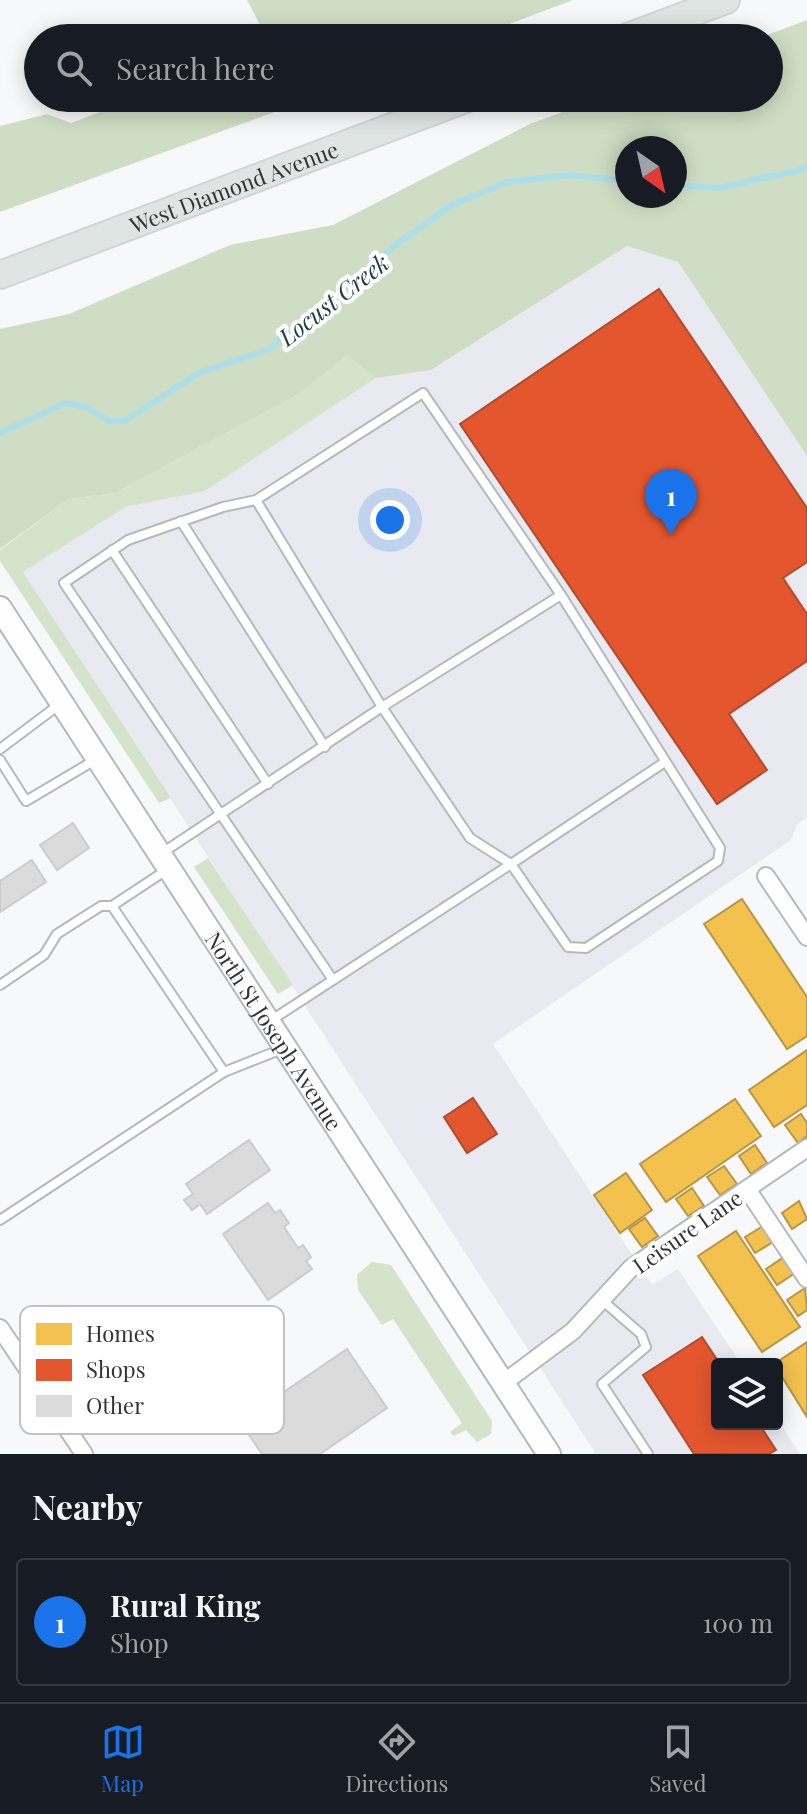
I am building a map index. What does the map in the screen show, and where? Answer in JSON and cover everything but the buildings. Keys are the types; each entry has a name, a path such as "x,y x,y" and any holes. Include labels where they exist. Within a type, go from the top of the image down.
{"main road":[{"path":"662,24 726,0"},
{"name":"West Diamond Avenue","path":"0,275 431,112"},
{"name":"North St Joseph Avenue","path":"0,608 549,1454"}],"street":[{"path":"766,876 807,937"},
{"name":"Leisure Lane","path":"502,1384 540,1359 603,1301 631,1268 807,1148"},
{"path":"747,1189 807,1279"},
{"path":"0,1328 20,1358"},
{"path":"71,1434 84,1454"}],"lane":[{"path":"256,500 382,707 470,838 511,864 568,947 586,948 718,861 720,848 561,595 423,393 256,500 181,521 112,550 64,583 333,980"},
{"path":"181,521 325,747"},
{"path":"112,550 268,784"},
{"path":"0,985 44,955 57,934 101,906 112,906 220,815 382,707 561,595"},
{"path":"0,749 62,702"},
{"path":"0,760 26,801 99,758"},
{"path":"270,1022 665,762"},
{"path":"112,906 224,1072"},
{"path":"0,1220 224,1072 287,1047"},
{"path":"603,1301 641,1334 646,1347 602,1384 648,1454"}],"shaded area":[{"path":"627,246 678,262 807,456 807,817 797,825 791,840 493,1044 652,1285 678,1269 737,1358 711,1358 711,1430 783,1428 800,1454 596,1454 23,572 126,507 205,491 376,378 431,370"}],"green space":[{"path":"247,0 573,0 509,24 260,24"},
{"path":"807,20 807,456 678,262 627,246 431,370 376,378 347,355 297,395 115,493 69,499 0,549 0,329 69,314 230,245 333,225 530,124 562,112 783,112 783,29"},
{"path":"100,112 275,112 0,212 0,126 47,114 71,123"},
{"path":"347,354 376,378 205,491 126,507 23,572 171,798 159,803 0,561 0,550 69,499 115,493 297,395"},
{"path":"208,858 293,985 278,994 194,867"},
{"path":"372,1262 391,1265 492,1421 491,1434 477,1442 466,1430 454,1436 450,1432 462,1423 393,1319 382,1325 358,1290 357,1275"}],"waterway":[{"name":"Locust Creek","path":"687,186 720,188 807,168"},
{"name":"Locust Creek","path":"0,433 66,403 86,407 109,421 124,421 199,373 270,349 397,244 452,205 507,182 570,175 615,180"}],"place":[{"name":"Rural King","path":"671,535"}]}
